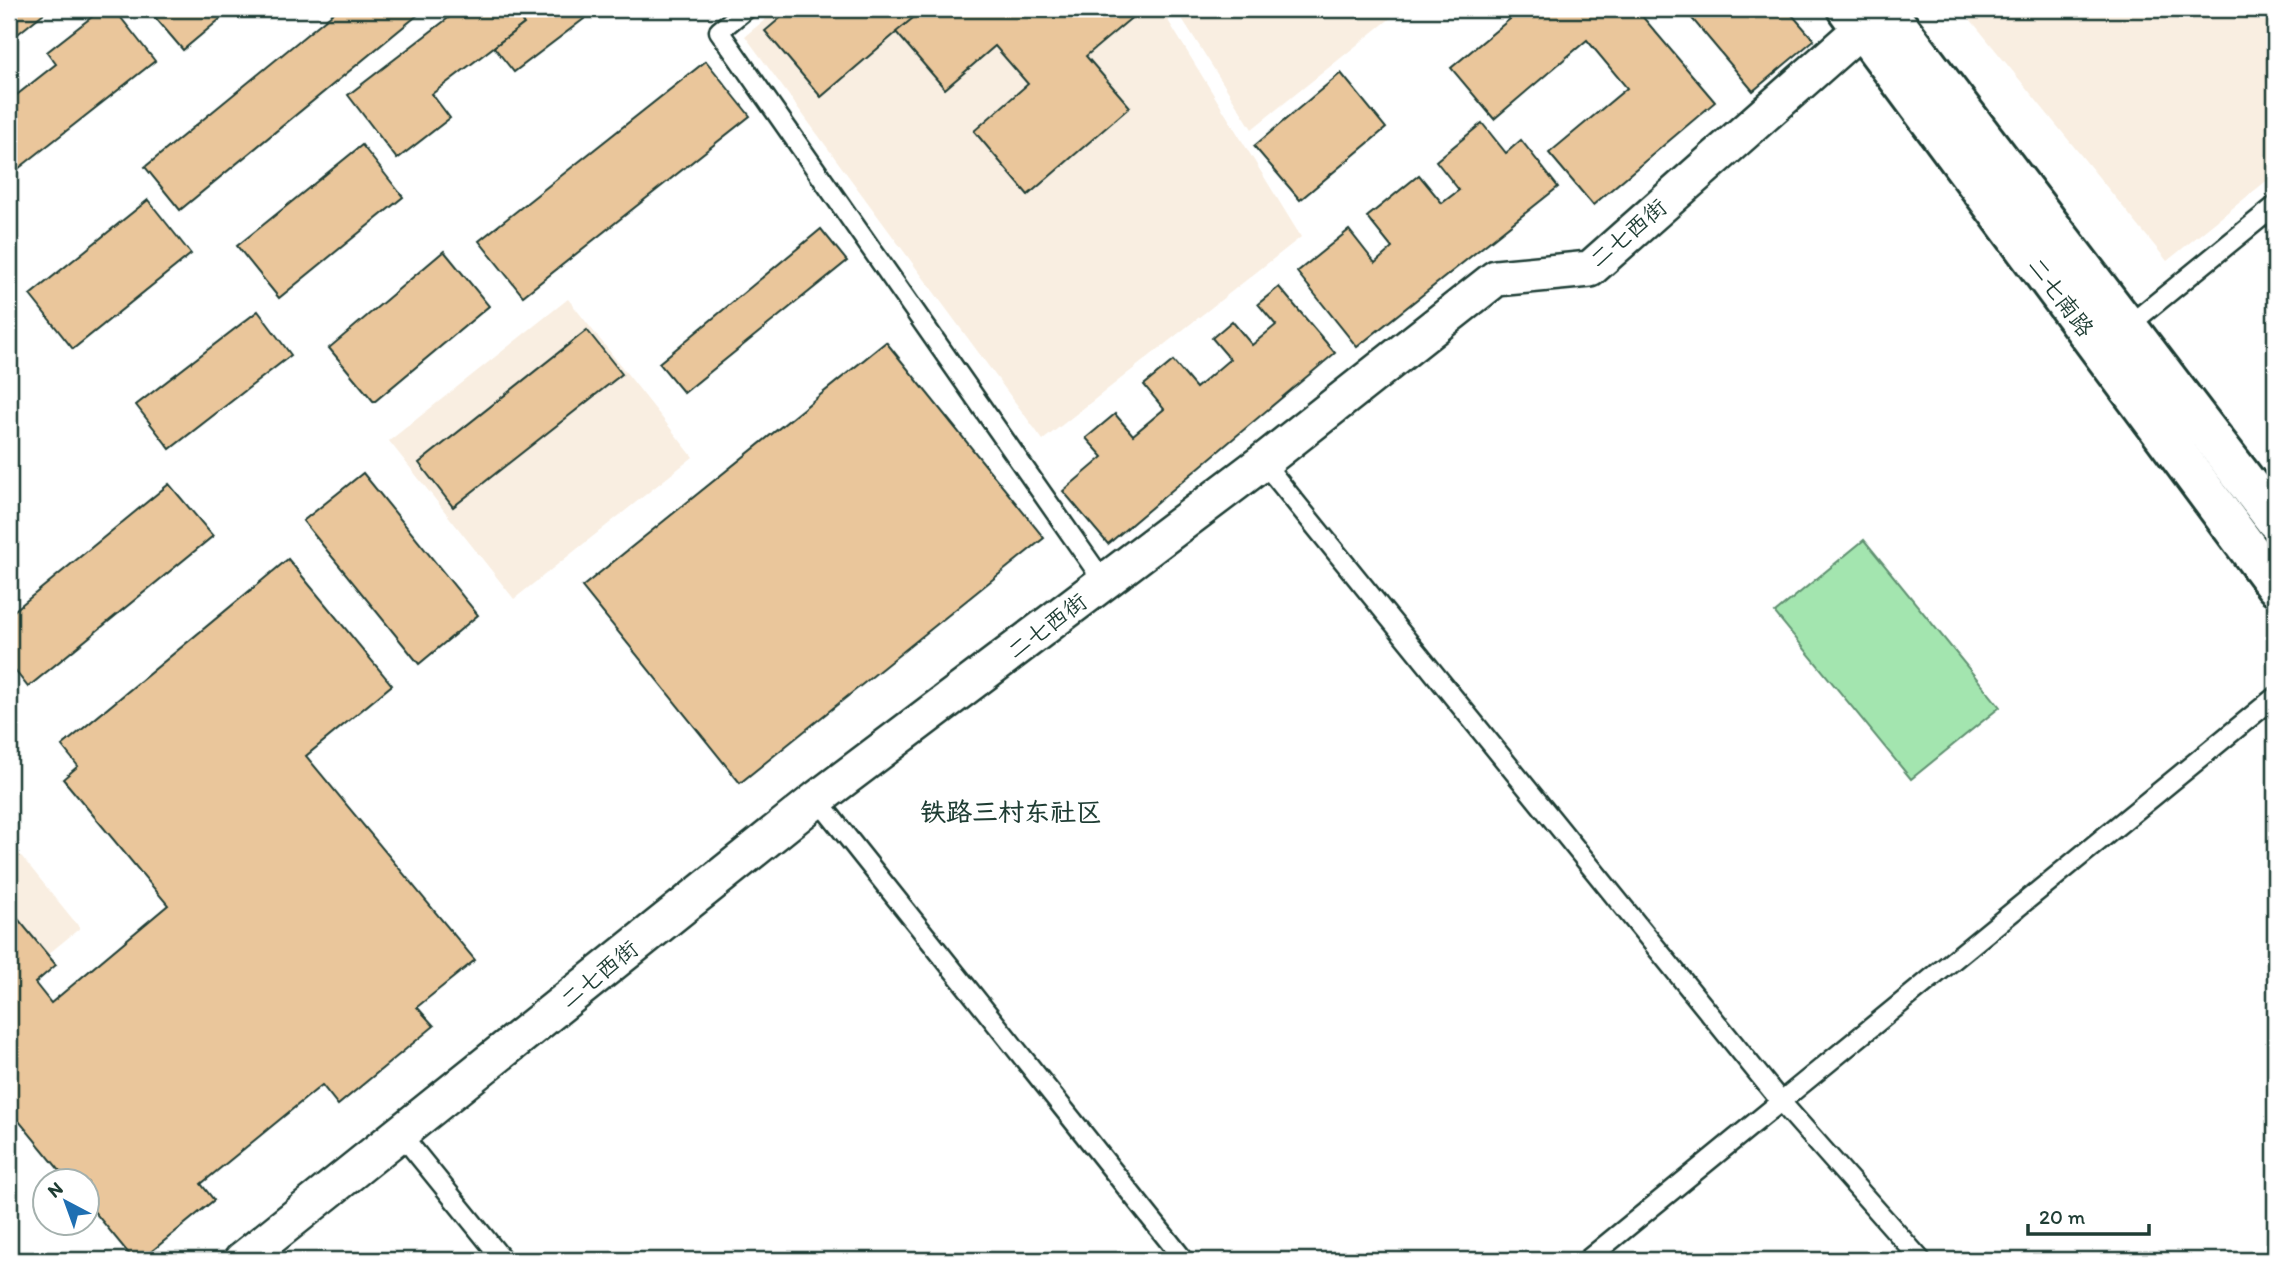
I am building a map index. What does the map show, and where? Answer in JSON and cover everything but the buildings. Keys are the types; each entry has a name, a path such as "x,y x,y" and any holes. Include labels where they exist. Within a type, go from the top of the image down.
{"main road":[{"name":"二七南路","path":"1865,15 2128,326 2275,520"},
{"name":"二七南路","path":"1865,15 2275,586"}],"street":[{"name":"二七西街","path":"242,1260 817,800 1263,462 1496,278 1590,269 1865,15"}],"lane":[{"path":"746,9 719,31 1104,582"},
{"path":"2128,326 2275,206"},
{"path":"1263,462 1782,1103 1921,1260"},
{"path":"1587,1260 2275,697"},
{"path":"817,800 1184,1260"},
{"path":"400,1133 503,1260"}],"shaded area":[{"path":"778,9 1161,9 1301,237 1043,440 745,36"},
{"path":"1176,9 1402,9 1252,129"},
{"path":"1962,9 2275,9 2275,174 2167,261"},
{"path":"568,299 693,457 514,599 389,441"},
{"path":"9,841 80,928 9,986"}],"green space":[{"path":"1864,540 2000,707 1911,779 1775,613"}],"district":[{"name":"铁路三村东社区","path":"1011,812"}]}
